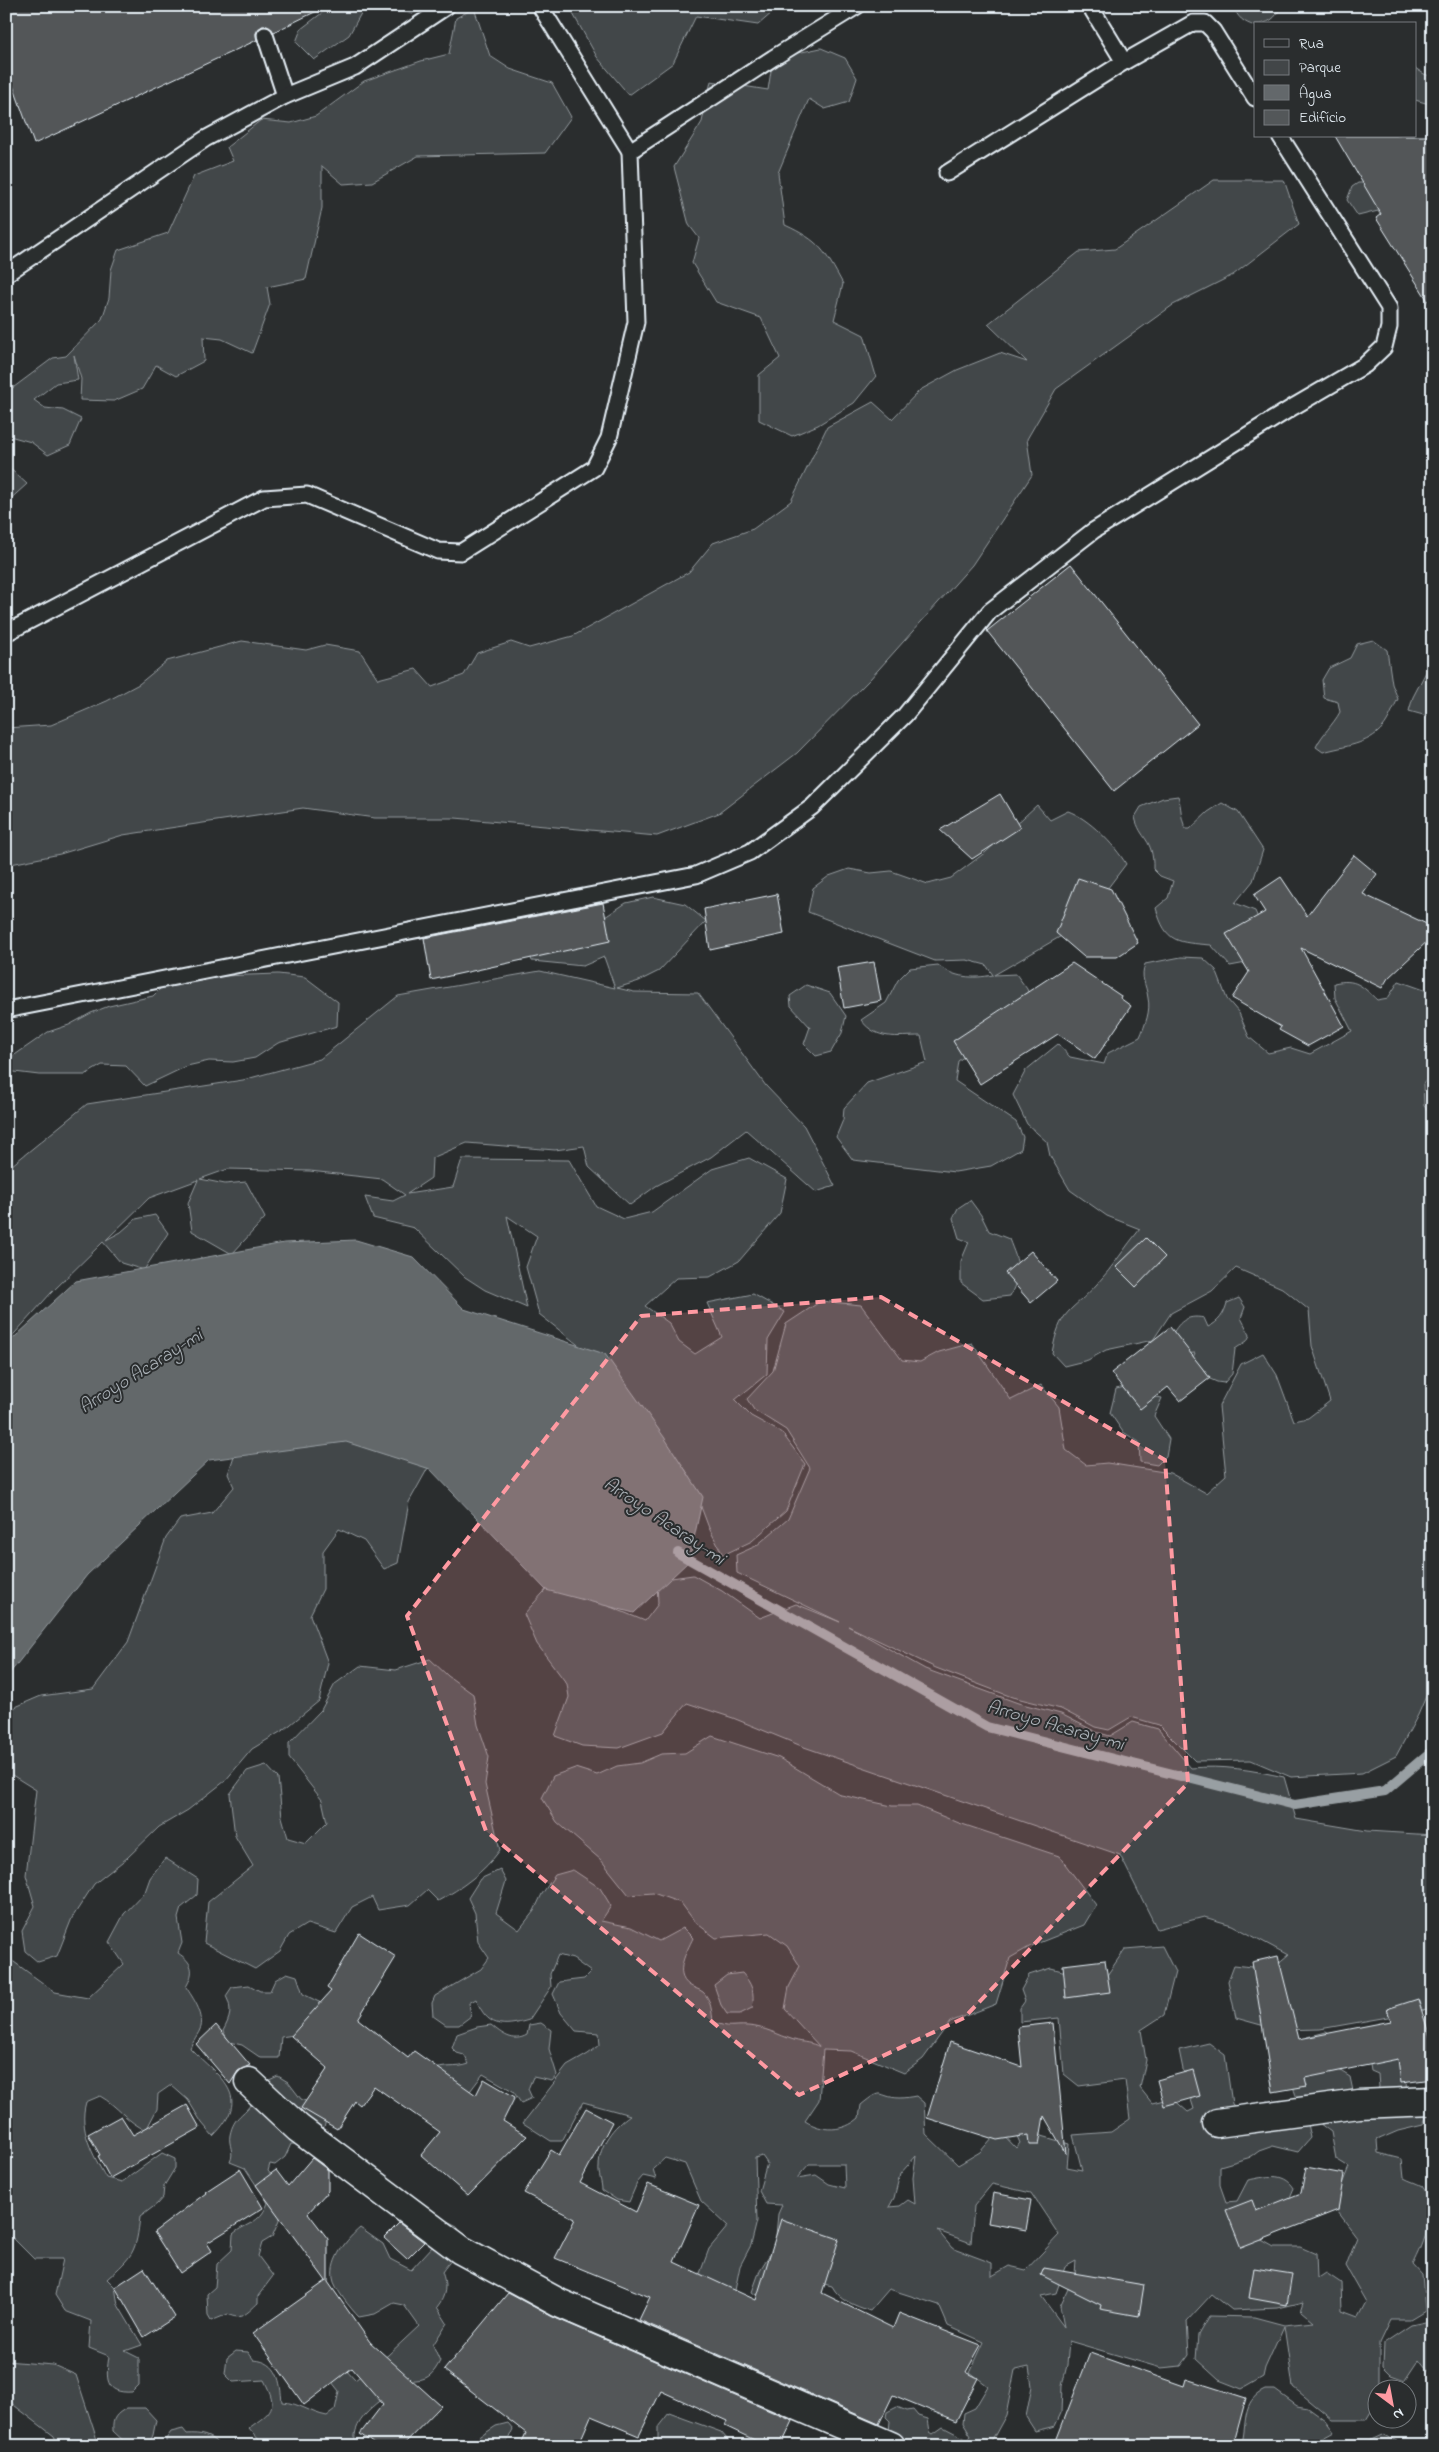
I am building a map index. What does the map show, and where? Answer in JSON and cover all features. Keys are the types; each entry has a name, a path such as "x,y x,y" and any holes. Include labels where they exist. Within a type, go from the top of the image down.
{"street":[{"path":"249,2082 298,2128 461,2250 559,2303 891,2446"},
{"path":"1217,2123 1359,2104 1433,2101"}],"lane":[{"path":"6,274 205,139 285,96 355,67 447,6"},
{"path":"6,633 264,498 307,494 438,551 461,552 594,468 609,438 636,322 630,151 540,6"},
{"path":"630,151 857,6"},
{"path":"1090,6 1124,62"},
{"path":"947,173 1124,62 1193,23 1204,23 1213,31 1254,96"},
{"path":"265,36 285,96"},
{"path":"6,1010 696,875 750,852 812,807 905,715 990,611 1093,531 1365,365 1384,348 1389,308 1281,138"}],"highlighted area":[{"path":"881,1297 1165,1460 1188,1783 964,2018 799,2095 486,1831 407,1616 641,1316"}],"green space":[{"path":"331,6 365,6 349,35 314,60 296,42 301,29"},
{"path":"384,6 425,6 412,14"},
{"path":"572,6 780,6 758,25 696,16 673,63 629,95 597,57 572,12"},
{"path":"1233,6 1281,6 1271,20 1254,22 1254,26 1241,19"},
{"path":"474,8 490,56 510,69 552,83 571,117 545,153 418,156 372,182 343,184 322,166 322,208 306,279 267,287 270,304 252,353 222,339 203,337 204,361 176,376 156,365 142,389 114,401 80,400 81,379 74,355 78,380 56,383 34,400 45,408 63,410 81,419 70,445 48,455 31,442 6,435 6,393 53,358 66,356 102,319 109,298 111,270 118,250 168,233 194,176 233,161 227,147 261,120 291,123 316,116 364,81 421,61 449,54 456,18"},
{"path":"821,48 845,58 857,78 849,102 825,109 809,99 778,173 785,225 814,242 831,263 843,284 834,320 864,335 876,376 854,403 818,425 792,436 759,420 759,375 780,358 761,318 716,302 692,263 699,238 689,225 674,167 702,122 711,81 768,90 773,58"},
{"path":"1416,69 1433,77 1433,105 1416,100"},
{"path":"1214,180 1284,180 1299,224 1233,275 1173,305 1056,389 1027,439 1032,475 972,565 870,679 797,753 719,813 657,836 455,818 375,818 303,808 123,835 60,854 6,865 6,728 51,725 107,701 139,684 167,661 242,641 306,650 325,645 360,651 378,679 416,669 432,687 464,675 477,653 511,642 529,648 573,636 689,572 713,543 753,529 791,501 827,427 873,402 892,419 920,390 957,370 1000,353 1027,362 988,324 1079,252 1115,249"},
{"path":"1358,183 1373,183 1385,223 1378,211 1358,216 1347,200 1352,187"},
{"path":"6,465 27,484 6,503"},
{"path":"1373,640 1387,650 1392,684 1398,699 1383,727 1370,738 1323,752 1316,747 1340,712 1338,702 1324,698 1322,680 1329,668 1350,658 1357,644"},
{"path":"1427,670 1433,670 1433,709 1427,716 1409,711 1413,697"},
{"path":"1178,796 1186,829 1190,829 1208,812 1222,803 1238,812 1263,850 1253,881 1235,903 1255,911 1270,947 1262,960 1230,966 1211,945 1175,939 1164,929 1156,908 1168,898 1173,881 1160,876 1153,869 1153,859 1149,845 1137,825 1135,817 1141,807 1163,798"},
{"path":"1037,805 1050,820 1068,811 1084,820 1108,841 1126,864 1095,905 1089,920 994,975 1016,974 1027,989 1034,1007 958,1061 955,1081 1016,1122 1023,1137 1021,1149 991,1166 955,1172 853,1160 836,1137 843,1120 844,1108 867,1083 927,1062 921,1036 888,1036 867,1027 861,1020 886,1003 898,980 910,968 938,965 957,975 978,977 993,975 986,965 967,960 935,961 808,912 813,888 829,876 849,869 871,873 891,871 928,884 951,878 986,852"},
{"path":"653,897 685,904 706,921 659,971 639,981 617,988 634,992 698,993 766,1086 804,1126 835,1186 816,1192 746,1130 711,1157 656,1186 630,1205 589,1167 584,1146 555,1150 467,1143 432,1158 431,1178 407,1194 453,1187 462,1159 569,1160 596,1206 624,1219 652,1212 712,1169 749,1158 787,1179 780,1213 739,1261 710,1277 676,1278 645,1306 669,1323 679,1342 695,1354 722,1337 707,1303 753,1294 785,1312 768,1340 767,1374 735,1400 751,1416 782,1433 805,1464 786,1511 752,1541 723,1555 709,1528 689,1475 605,1355 582,1348 539,1314 526,1267 537,1236 507,1216 527,1308 485,1290 465,1277 414,1228 373,1218 365,1197 393,1201 405,1195 382,1179 310,1171 228,1169 200,1179 225,1184 246,1182 265,1218 232,1254 192,1231 188,1203 198,1180 149,1198 106,1240 121,1232 136,1219 155,1215 168,1233 144,1270 121,1263 103,1242 51,1293 6,1343 6,1170 87,1104 243,1080 320,1059 398,996 540,971 615,988 604,957 583,966 532,961 525,941 590,927 626,903"},
{"path":"1181,957 1203,958 1216,970 1227,999 1239,1013 1249,1037 1268,1053 1291,1048 1310,1054 1352,1031 1335,998 1334,983 1353,982 1377,1000 1388,998 1399,981 1427,991 1433,988 1433,1071 1423,1084 1424,1106 1431,1114 1433,1131 1433,1680 1418,1715 1396,1756 1362,1773 1291,1777 1251,1760 1195,1761 1159,1725 1131,1717 1109,1730 1095,1727 1061,1709 1012,1697 936,1668 848,1626 925,1669 1018,1703 1061,1714 1096,1732 1110,1736 1133,1722 1158,1729 1191,1768 1215,1767 1238,1769 1284,1777 1296,1819 1367,1831 1433,1835 1433,2009 1320,2029 1279,2030 1236,2018 1228,1981 1234,1965 1271,1969 1288,1955 1232,1925 1204,1917 1157,1929 1120,1855 804,1747 733,1718 687,1703 663,1732 619,1748 582,1746 555,1736 569,1697 567,1684 537,1644 524,1614 552,1583 645,1621 658,1604 657,1580 693,1575 722,1591 760,1618 796,1604 840,1622 737,1573 736,1555 756,1546 788,1519 810,1468 786,1430 754,1410 747,1399 773,1371 786,1324 821,1301 861,1305 902,1360 920,1362 939,1352 972,1343 1011,1400 1041,1385 1059,1407 1066,1450 1086,1465 1107,1463 1170,1473 1206,1493 1226,1475 1219,1406 1241,1364 1263,1353 1277,1375 1294,1421 1308,1418 1330,1401 1312,1346 1309,1310 1282,1288 1236,1268 1212,1291 1171,1313 1153,1340 1106,1350 1088,1360 1064,1366 1052,1353 1059,1327 1067,1313 1103,1277 1140,1229 1107,1216 1070,1190 1050,1156 1047,1142 1027,1124 1013,1095 1026,1070 1058,1044 1070,1057 1104,1064 1108,1053 1140,1037 1149,1008 1143,978 1145,964"},
{"path":"278,974 305,977 338,1002 337,1026 278,1043 255,1058 233,1062 209,1061 187,1066 145,1086 126,1066 102,1065 85,1075 39,1075 6,1071 6,1061 48,1032 69,1025 109,1006 153,996 171,978 197,981 223,976"},
{"path":"806,985 830,993 846,1016 842,1033 831,1052 816,1056 804,1044 810,1027 791,1006 790,996"},
{"path":"970,1200 981,1215 989,1231 1009,1239 1018,1268 1017,1280 1010,1296 983,1299 961,1283 961,1261 969,1242 959,1238 953,1218 958,1208"},
{"path":"1239,1298 1245,1307 1241,1318 1250,1335 1247,1341 1235,1349 1232,1374 1224,1383 1217,1382 1196,1373 1191,1362 1195,1353 1181,1354 1171,1337 1183,1321 1192,1317 1204,1318 1208,1327 1212,1325 1220,1317 1227,1303"},
{"path":"1134,1385 1146,1395 1162,1398 1154,1416 1169,1439 1166,1456 1157,1465 1140,1462 1139,1442 1123,1432 1110,1413 1116,1389"},
{"path":"291,1400 434,1457 409,1502 398,1563 384,1569 364,1541 339,1529 323,1551 323,1589 310,1615 328,1663 319,1701 285,1729 252,1749 225,1781 188,1810 159,1827 127,1858 94,1884 72,1918 57,1956 38,1962 25,1951 22,1931 35,1906 26,1875 36,1790 12,1775 6,1779 6,1711 41,1696 93,1689 128,1642 166,1538 180,1519 212,1513 234,1487 228,1474 237,1447"},
{"path":"430,1659 448,1676 473,1694 478,1725 489,1757 485,1784 500,1850 494,1858 472,1879 438,1901 427,1890 410,1905 378,1910 372,1897 352,1907 336,1933 307,1924 289,1935 280,1951 255,1969 204,1943 208,1902 253,1866 235,1836 230,1794 247,1771 266,1765 278,1778 282,1817 288,1838 306,1843 327,1822 322,1800 289,1758 289,1743 321,1710 335,1684 360,1666 396,1670"},
{"path":"712,1736 779,1758 841,1795 892,1806 917,1806 959,1823 1059,1856 1096,1905 1084,1925 1031,1946 1010,1958 996,2004 950,2022 923,2059 904,2073 851,2051 823,2050 819,2100 805,2121 812,2125 833,2129 853,2123 859,2118 861,2105 877,2094 899,2098 916,2096 924,2103 926,2134 958,2165 980,2152 999,2130 1016,2148 1020,2143 1004,2107 1019,2102 1042,2136 1069,2144 1067,2167 1082,2170 1073,2135 1111,2132 1130,2119 1125,2080 1079,2086 1064,2074 1059,2018 1020,2022 1020,2008 1025,2001 1021,1990 1029,1975 1051,1968 1081,1976 1101,1984 1125,1949 1162,1946 1175,1972 1164,2015 1141,2030 1146,2060 1140,2088 1152,2103 1172,2098 1188,2112 1194,2109 1186,2084 1179,2050 1209,2043 1225,2055 1232,2104 1246,2116 1306,2119 1310,2138 1298,2152 1273,2146 1259,2151 1251,2157 1220,2166 1220,2185 1226,2202 1237,2201 1248,2180 1273,2176 1285,2179 1290,2183 1294,2188 1285,2209 1249,2233 1274,2247 1300,2247 1316,2254 1317,2279 1326,2273 1341,2283 1342,2311 1358,2317 1366,2302 1346,2267 1357,2237 1338,2212 1340,2189 1349,2167 1336,2159 1331,2132 1304,2109 1299,2102 1293,2086 1293,2077 1307,2037 1326,2032 1339,2040 1334,2067 1350,2077 1353,2091 1349,2108 1371,2104 1379,2087 1378,2074 1371,2071 1369,2058 1407,2059 1406,2094 1428,2112 1423,2125 1398,2131 1377,2140 1378,2153 1402,2159 1404,2178 1422,2186 1427,2195 1430,2215 1428,2226 1413,2265 1422,2275 1425,2311 1410,2320 1390,2320 1379,2343 1379,2380 1366,2380 1366,2420 1333,2420 1293,2387 1284,2326 1265,2368 1263,2377 1242,2389 1219,2380 1196,2359 1198,2335 1209,2316 1254,2317 1284,2325 1314,2322 1301,2311 1304,2302 1278,2308 1232,2310 1212,2294 1187,2321 1189,2355 1181,2366 1161,2368 1069,2341 1067,2365 1062,2386 1061,2413 1055,2426 1035,2431 1026,2417 1032,2386 1029,2367 1015,2370 1006,2415 989,2446 905,2446 889,2432 890,2421 886,2417 887,2412 897,2407 907,2411 913,2410 918,2416 928,2419 930,2432 933,2434 943,2427 968,2440 971,2436 963,2423 964,2413 975,2408 988,2386 970,2372 984,2342 948,2326 939,2305 889,2289 870,2311 848,2302 832,2286 824,2284 767,2303 752,2292 760,2270 775,2246 778,2214 782,2205 766,2204 759,2191 767,2163 762,2156 755,2158 757,2221 751,2245 740,2266 732,2305 699,2276 709,2249 728,2226 701,2201 685,2164 665,2158 653,2169 656,2179 643,2176 637,2183 629,2202 617,2200 602,2190 599,2170 601,2151 608,2137 630,2115 583,2102 562,2141 551,2141 523,2123 567,2066 600,2045 599,2033 576,2031 561,2013 553,1994 559,1982 584,1979 591,1972 573,1959 558,1955 550,1974 551,1987 529,2020 511,2024 497,2023 485,2015 476,1999 469,2003 471,2016 459,2025 446,2025 433,2016 432,2003 435,1996 481,1969 489,1958 478,1942 475,1913 468,1898 480,1879 500,1870 506,1881 496,1913 519,1930 534,1911 542,1894 555,1875 573,1870 600,1888 611,1906 601,1921 631,1927 659,1941 683,1928 693,1938 683,1962 682,1975 689,1985 701,1991 708,1998 713,2022 728,2026 760,2028 820,2047 785,2009 789,1987 800,1966 787,1946 769,1933 716,1938 695,1922 681,1903 653,1893 629,1895 601,1860 557,1822 542,1798 553,1776 575,1768 597,1775 617,1766 640,1763 661,1754 685,1753","holes":["916,2156 913,2178 915,2204 908,2200 900,2206 889,2207 894,2198 900,2174","809,2164 844,2164 845,2188 829,2184 816,2175 797,2178","992,2184 1031,2193 1059,2235 1026,2270 1009,2266 992,2276 992,2263 952,2248 938,2231 971,2243 974,2206","1076,2261 1075,2274 1060,2306 1064,2327 1041,2296 1056,2293 1065,2267"]},
{"path":"165,1858 198,1879 197,1895 181,1908 178,1918 182,1943 178,1953 187,1960 191,1968 191,1976 186,1987 197,2006 202,2022 200,2030 190,2048 221,2079 228,2088 232,2098 231,2109 225,2122 213,2136 202,2123 188,2100 171,2085 158,2094 157,2109 146,2130 134,2123 100,2096 86,2102 84,2112 85,2132 96,2160 106,2178 122,2182 162,2153 175,2159 175,2168 164,2186 163,2197 140,2217 137,2238 132,2252 123,2264 107,2279 115,2287 118,2305 142,2345 125,2351 139,2358 139,2385 132,2392 123,2392 116,2390 109,2383 107,2371 109,2356 89,2348 91,2321 65,2311 55,2295 63,2259 34,2259 6,2231 6,1960 14,1962 55,1992 88,1998 124,1964 109,1942 124,1914 145,1892 150,1878"},
{"path":"287,1973 297,1976 303,1994 325,2005 306,2033 281,2037 279,2058 261,2058 242,2045 229,2042 223,2031 230,2014 226,1996 232,1987 249,1985 260,1991 270,1991 275,1980"},
{"path":"742,1973 752,1989 752,2008 740,2014 727,2014 721,2005 714,1985 727,1975"},
{"path":"541,2023 551,2030 549,2049 557,2075 552,2081 533,2077 528,2089 532,2098 521,2103 513,2091 483,2074 464,2099 431,2071 469,2064 464,2055 457,2053 452,2048 457,2034 477,2027 491,2025 512,2038 517,2038 527,2035 529,2025"},
{"path":"278,2076 288,2082 301,2099 321,2108 325,2124 316,2136 306,2142 291,2144 285,2157 275,2165 270,2164 268,2171 273,2177 281,2216 272,2237 262,2243 258,2256 273,2276 258,2296 258,2303 241,2316 237,2317 228,2314 211,2321 208,2316 207,2294 215,2287 217,2264 232,2250 233,2234 257,2219 268,2203 245,2168 230,2162 232,2155 230,2135 234,2123 252,2102 256,2086"},
{"path":"445,2220 457,2226 461,2246 442,2272 445,2290 437,2307 447,2323 433,2345 440,2361 435,2370 425,2378 410,2380 372,2408 358,2426 355,2435 356,2446 264,2446 249,2428 268,2413 271,2408 272,2403 269,2390 264,2380 233,2382 225,2374 227,2358 236,2351 248,2352 254,2360 269,2365 277,2374 282,2402 294,2404 327,2416 335,2410 339,2391 328,2377 345,2369 355,2380 388,2355 419,2326 404,2305 394,2303 375,2314 359,2317 343,2298 334,2282 334,2264 341,2250 360,2228 383,2244 390,2259 411,2270 433,2246 437,2224"},
{"path":"1430,2321 1433,2323 1433,2377 1419,2359 1405,2380 1391,2375 1383,2367 1384,2343 1411,2325"},
{"path":"6,2361 53,2365 76,2375 99,2446 59,2446 54,2436 6,2399"},
{"path":"1265,2390 1275,2390 1297,2406 1308,2408 1326,2421 1334,2432 1308,2446 1241,2446 1248,2407 1257,2395"},
{"path":"127,2408 145,2408 156,2420 153,2435 148,2446 129,2446 113,2431 115,2417"},
{"path":"669,2413 721,2432 733,2446 658,2446 658,2427"},
{"path":"508,2423 513,2429 505,2446 477,2446 478,2438 496,2426"},
{"path":"183,2429 187,2434 201,2434 209,2437 220,2446 166,2445 166,2439 171,2432"},
{"path":"1382,2434 1404,2446 1365,2446 1371,2439"}],"water":[{"path":"356,1240 413,1257 464,1309 605,1354 664,1437 703,1497 689,1561 634,1613 546,1590 430,1469 346,1442 209,1460 87,1575 6,1678 6,1345 76,1281 284,1243"}],"building":[{"path":"6,6 327,6 274,32 267,26 262,26 256,33 257,40 34,144 6,66"},
{"path":"1416,136 1433,136 1433,309 1376,218 1381,214 1336,138 1416,138"},
{"path":"1071,564 1198,724 1114,791 987,631"},
{"path":"1000,794 1020,828 972,859 940,830"},
{"path":"1354,855 1377,874 1363,894 1433,927 1433,936 1388,978 1382,988 1301,948 1344,1026 1308,1046 1279,1030 1281,1027 1232,998 1249,972 1226,934 1265,912 1254,895 1281,877 1307,916"},
{"path":"1078,878 1111,889 1138,943 1117,957 1084,957 1056,933"},
{"path":"777,894 784,934 710,950 704,909"},
{"path":"603,903 610,941 431,980 424,938"},
{"path":"874,962 881,1001 844,1008 837,968"},
{"path":"1072,963 1121,996 1120,998 1131,1006 1095,1059 1058,1034 980,1084 953,1041"},
{"path":"1146,1238 1165,1257 1136,1287 1116,1267"},
{"path":"1031,1251 1057,1281 1031,1303 1005,1273"},
{"path":"1170,1327 1210,1378 1180,1401 1168,1387 1140,1409 1111,1373"},
{"path":"359,1933 396,1957 358,2019 408,2058 414,2051 476,2095 484,2079 515,2097 503,2121 527,2136 468,2196 421,2155 440,2132 374,2086 360,2105 355,2101 337,2129 301,2108 328,2068 291,2036 331,1991 327,1988"},
{"path":"1278,1956 1299,2039 1391,2021 1387,2009 1418,1999 1433,2046 1433,2079 1401,2083 1398,2059 1305,2078 1307,2086 1273,2092 1252,1962"},
{"path":"1105,1960 1110,1992 1066,1998 1063,1965"},
{"path":"1053,2023 1066,2154 1044,2116 1039,2145 1029,2145 1028,2135 997,2140 927,2118 950,2042 1022,2067 1018,2027"},
{"path":"216,2025 250,2065 238,2071 230,2084 196,2044"},
{"path":"1193,2070 1200,2096 1164,2106 1157,2080"},
{"path":"187,2105 200,2128 110,2178 88,2134 121,2116 133,2135"},
{"path":"586,2108 612,2122 580,2183 636,2212 648,2184 699,2205 674,2262 756,2300 781,2219 839,2239 822,2293 893,2328 899,2313 981,2345 966,2372 978,2378 956,2421 893,2395 879,2424 639,2320 650,2297 555,2258 575,2219 524,2193 551,2150 559,2155"},
{"path":"312,2158 328,2170 328,2191 308,2213 328,2239 328,2282 370,2342 441,2406 402,2446 377,2446 360,2434 383,2404 352,2368 304,2405 253,2333 326,2281 256,2185 276,2170 288,2186"},
{"path":"1306,2167 1344,2174 1338,2210 1241,2248 1226,2210 1252,2200 1256,2211 1301,2193"},
{"path":"240,2169 263,2208 207,2243 212,2251 180,2273 154,2232 205,2192"},
{"path":"993,2193 1031,2200 1026,2230 988,2223"},
{"path":"399,2223 424,2242 407,2259 384,2238"},
{"path":"144,2268 175,2317 144,2337 115,2287"},
{"path":"1044,2268 1144,2285 1139,2316 1100,2309 1101,2305 1041,2275"},
{"path":"1254,2268 1292,2274 1287,2305 1249,2298"},
{"path":"508,2293 553,2317 793,2421 781,2446 767,2446 725,2426 727,2421 661,2391 639,2436 591,2416 578,2446 520,2446 526,2433 444,2370"},
{"path":"1090,2353 1184,2386 1186,2379 1246,2398 1233,2446 1054,2446"}],"waterway":[{"name":"Arroyo Acaray-mi","path":"678,1553 987,1727 1295,1805 1385,1791 1433,1750"}]}
